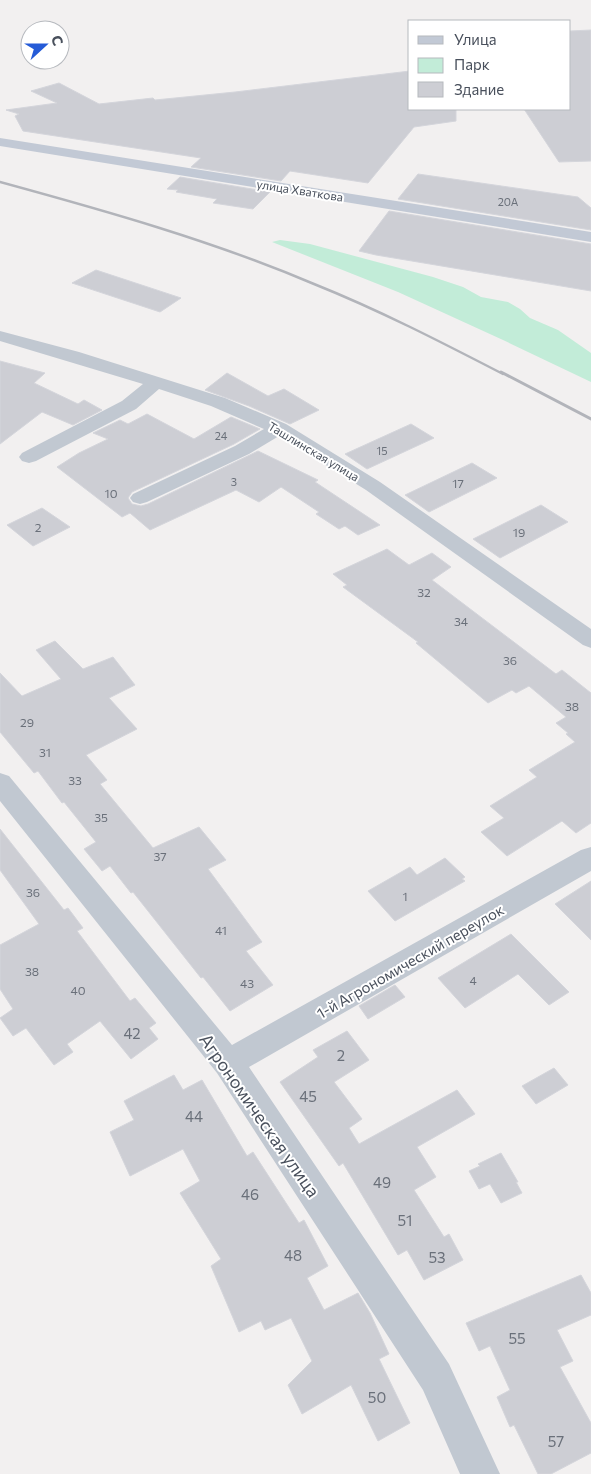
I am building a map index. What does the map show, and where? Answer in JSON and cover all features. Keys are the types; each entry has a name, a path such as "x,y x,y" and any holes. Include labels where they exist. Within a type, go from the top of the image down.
{"main road":[{"name":"улица Хваткова","path":"4,142 591,237"}],"street":[{"name":"Ташлинская улица","path":"0,336 218,402 279,428 373,486 591,640"},
{"path":"29,456 128,405 157,382"},
{"path":"140,498 242,450 279,428"},
{"name":"Агрономическая улица","path":"0,783 228,1064 436,1377 480,1474"},
{"name":"1-й Агрономический переулок","path":"228,1064 591,858"}],"green space":[{"path":"280,240 310,244 433,277 463,287 481,297 508,302 530,318 558,330 591,353 591,382 398,292 272,242"}],"building":[{"path":"591,30 591,161 559,162 525,110 571,110 571,31"},
{"path":"408,71 408,110 456,110 456,121 414,127 368,183 290,171 281,181 191,167 201,158 23,131 15,116 19,114 6,110 57,103 31,91 59,83 99,104 235,92"},
{"path":"418,174 578,197 591,208 591,230 398,199"},
{"path":"180,177 270,192 253,209 213,203 217,199 167,189"},
{"path":"389,211 591,244 591,291 359,251"},
{"path":"96,270 181,298 160,312 72,283"},
{"path":"0,361 45,373 34,383 78,404 84,400 102,410 73,425 42,412 0,444"},
{"path":"227,373 268,396 284,389 319,410 290,424 205,390"},
{"path":"147,414 194,439 231,417 260,429 234,444 132,492 128,498 132,504 141,506 148,504 258,451 318,480 315,482 380,525 358,535 345,526 339,529 316,514 319,512 281,487 259,502 236,490 150,530 130,513 122,517 57,467 79,453 108,439 93,433 120,420 128,424"},
{"path":"411,424 434,438 367,469 345,454"},
{"path":"472,463 497,478 429,512 405,495"},
{"path":"541,505 568,522 500,558 473,539"},
{"path":"42,508 70,527 33,546 7,525"},
{"path":"387,549 409,565 432,553 451,567 432,580 556,674 562,670 591,693 591,823 576,833 562,821 507,856 481,832 504,818 490,806 537,777 529,770 575,742 556,723 566,717 529,686 516,693 512,690 488,703 416,643 418,642 343,587 347,585 333,574"},
{"path":"55,641 83,669 113,657 135,685 109,698 137,729 86,755 107,780 100,784 153,848 199,827 226,860 208,869 262,942 246,951 273,985 230,1011 110,866 102,871 84,849 96,842 64,802 62,803 38,771 34,773 0,732 0,673 22,696 61,679 36,650"},
{"path":"0,829 64,910 68,908 83,928 77,931 130,1001 135,998 156,1023 149,1028 158,1039 131,1059 100,1021 67,1044 73,1052 54,1065 26,1028 13,1036 0,1018 13,1009 0,989 0,945 39,924 0,870"},
{"path":"445,858 465,877 462,879 465,881 395,921 368,891 410,867 417,875"},
{"path":"591,881 591,940 555,904"},
{"path":"511,934 569,992 549,1005 518,974 465,1008 438,978"},
{"path":"395,985 405,997 368,1019 359,1006"},
{"path":"347,1031 369,1060 334,1082 362,1119 349,1128 359,1144 457,1090 475,1114 417,1147 436,1177 414,1190 444,1237 449,1234 463,1260 424,1280 407,1250 398,1255 343,1163 339,1166 280,1082 318,1057 313,1050"},
{"path":"554,1068 568,1085 536,1104 522,1086"},
{"path":"174,1075 183,1090 202,1080 247,1156 253,1152 299,1223 304,1220 328,1266 307,1278 324,1310 358,1293 370,1313 389,1354 379,1359 410,1423 378,1441 351,1385 302,1414 288,1385 312,1361 291,1318 265,1330 261,1321 239,1332 211,1266 221,1259 180,1193 200,1181 183,1149 130,1176 110,1132 134,1120 124,1101"},
{"path":"501,1153 518,1182 516,1182 522,1193 501,1203 490,1184 479,1189 469,1171 480,1166 478,1164"},
{"path":"581,1275 591,1293 591,1315 557,1330 573,1361 560,1367 591,1423 591,1453 551,1474 538,1474 514,1425 510,1427 497,1397 510,1390 490,1346 479,1351 466,1323"}],"railway":[{"path":"0,182 198,240 276,268 386,315 503,374"},
{"path":"501,372 591,419"}]}
